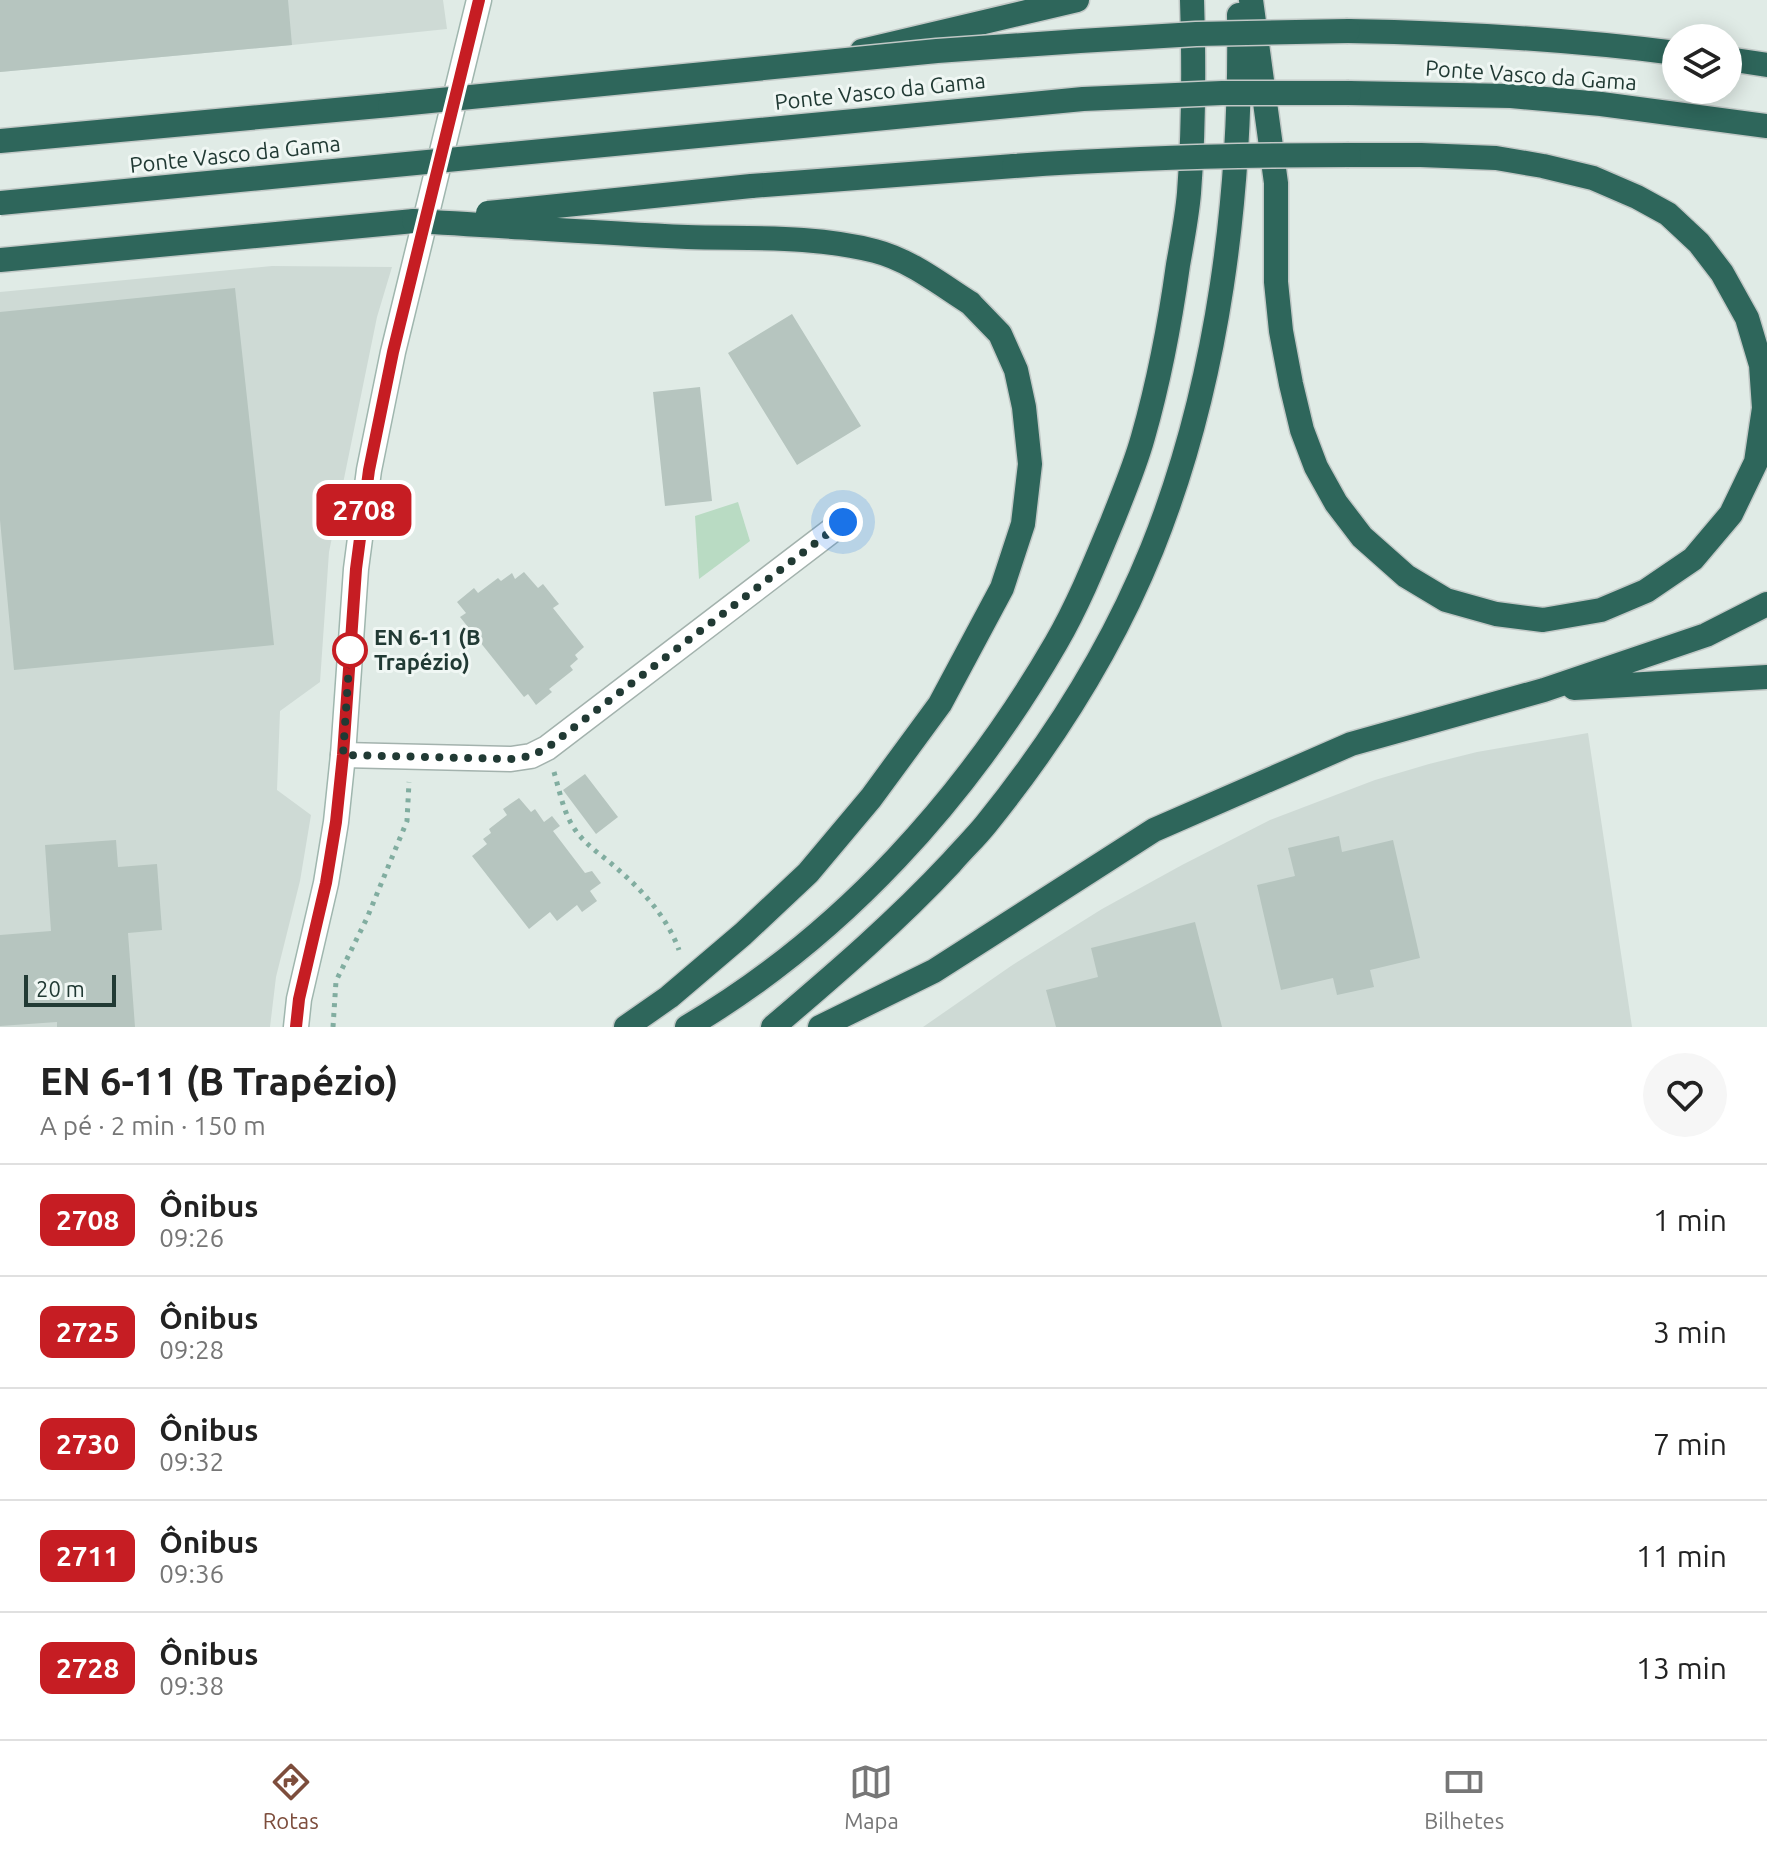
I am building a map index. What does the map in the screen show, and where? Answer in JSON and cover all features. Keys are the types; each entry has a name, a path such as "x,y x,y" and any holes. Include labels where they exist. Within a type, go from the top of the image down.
{"highway":[{"path":"802,65 1077,0"},
{"path":"687,1027 772,970 839,915 899,856 959,789 1016,709 1058,641 1093,569 1142,440 1159,376 1189,195 1194,64 1192,0"},
{"path":"773,1027 869,945 986,824 1085,685 1152,549 1178,474 1216,324 1233,194 1240,61 1238,0"},
{"path":"0,260 751,186 1104,160 1224,156 1349,155 1421,155 1496,158 1543,166 1593,178 1668,214 1699,243 1722,273 1747,318 1761,365 1764,408 1756,462 1731,514 1693,559 1646,591 1601,610 1543,620 1496,614 1446,600 1406,576 1362,537 1336,503 1316,467 1302,430 1291,384 1276,282 1276,183 1251,0"},
{"name":"Ponte Vasco da Gama","path":"0,141 937,51 1196,34 1449,33 1662,52"},
{"name":"Ponte Vasco da Gama","path":"0,203 1053,101 1222,93 1511,96 1601,104 1767,126"},
{"path":"414,221 688,237 782,238 833,242 878,252 911,266 970,303 1000,334 1016,370 1030,464 1023,524 1002,588 940,704 871,798 808,873 669,997 626,1027"},
{"path":"820,1027 934,971 1154,830 1351,744 1544,690 1706,635 1767,604"},
{"path":"1544,690 1767,677"}],"street":[{"path":"296,1027 299,999 326,883 336,822 356,569 369,470 393,352 479,0"},
{"path":"343,755 511,759 531,756 547,748 843,522"}],"path":[{"path":"547,748 574,828 588,846 646,895 664,918 679,950"},
{"path":"333,1027 336,981 367,918 407,821 410,773"}],"shaded area":[{"path":"0,0 443,0 447,29 0,72"},
{"path":"272,266 392,267 377,317 329,552 320,682 280,711 277,790 311,815 300,881 276,977 270,1027 0,1027 0,292"},
{"path":"1588,733 1632,1027 923,1027 1011,966 1102,909 1270,820 1375,780 1429,764 1477,752"}],"green space":[{"path":"738,502 750,541 699,579 695,516"}],"building":[{"path":"0,0 288,0 292,45 0,72"},
{"path":"235,288 274,645 14,670 0,520 0,312"},
{"path":"792,314 861,426 797,465 728,353"},
{"path":"700,387 712,501 665,506 653,392"},
{"path":"524,572 538,588 543,584 559,604 553,608 584,647 575,655 578,659 570,666 573,670 549,689 552,692 536,705 528,694 524,697 460,617 466,613 457,602 474,588 478,593 498,578 501,581 512,573 515,579"},
{"path":"585,774 618,817 596,834 563,790"},
{"path":"519,798 531,812 535,809 544,822 552,816 560,826 553,831 585,873 592,871 601,883 590,891 597,901 582,912 577,905 557,921 550,912 529,929 472,856 487,844 483,839 491,833 489,829 507,815 503,809"},
{"path":"1339,836 1342,852 1393,840 1420,958 1370,970 1374,987 1337,995 1333,978 1281,990 1257,885 1295,876 1288,848"},
{"path":"116,840 118,867 157,864 162,930 128,933 135,1027 57,1027 57,1022 0,1026 0,935 51,931 45,845"},
{"path":"1195,922 1222,1027 1056,1027 1046,990 1098,977 1091,948"}],"bus line":[{"name":"2708","path":"296,1027 299,999 326,883 336,822 356,569 369,470 393,352 479,0"}],"place":[{"name":"EN 6-11 (B Trapézio)","path":"350,650"}],"route":[{"path":"350,650 343,755 511,759 531,756 547,748 843,522"}]}
